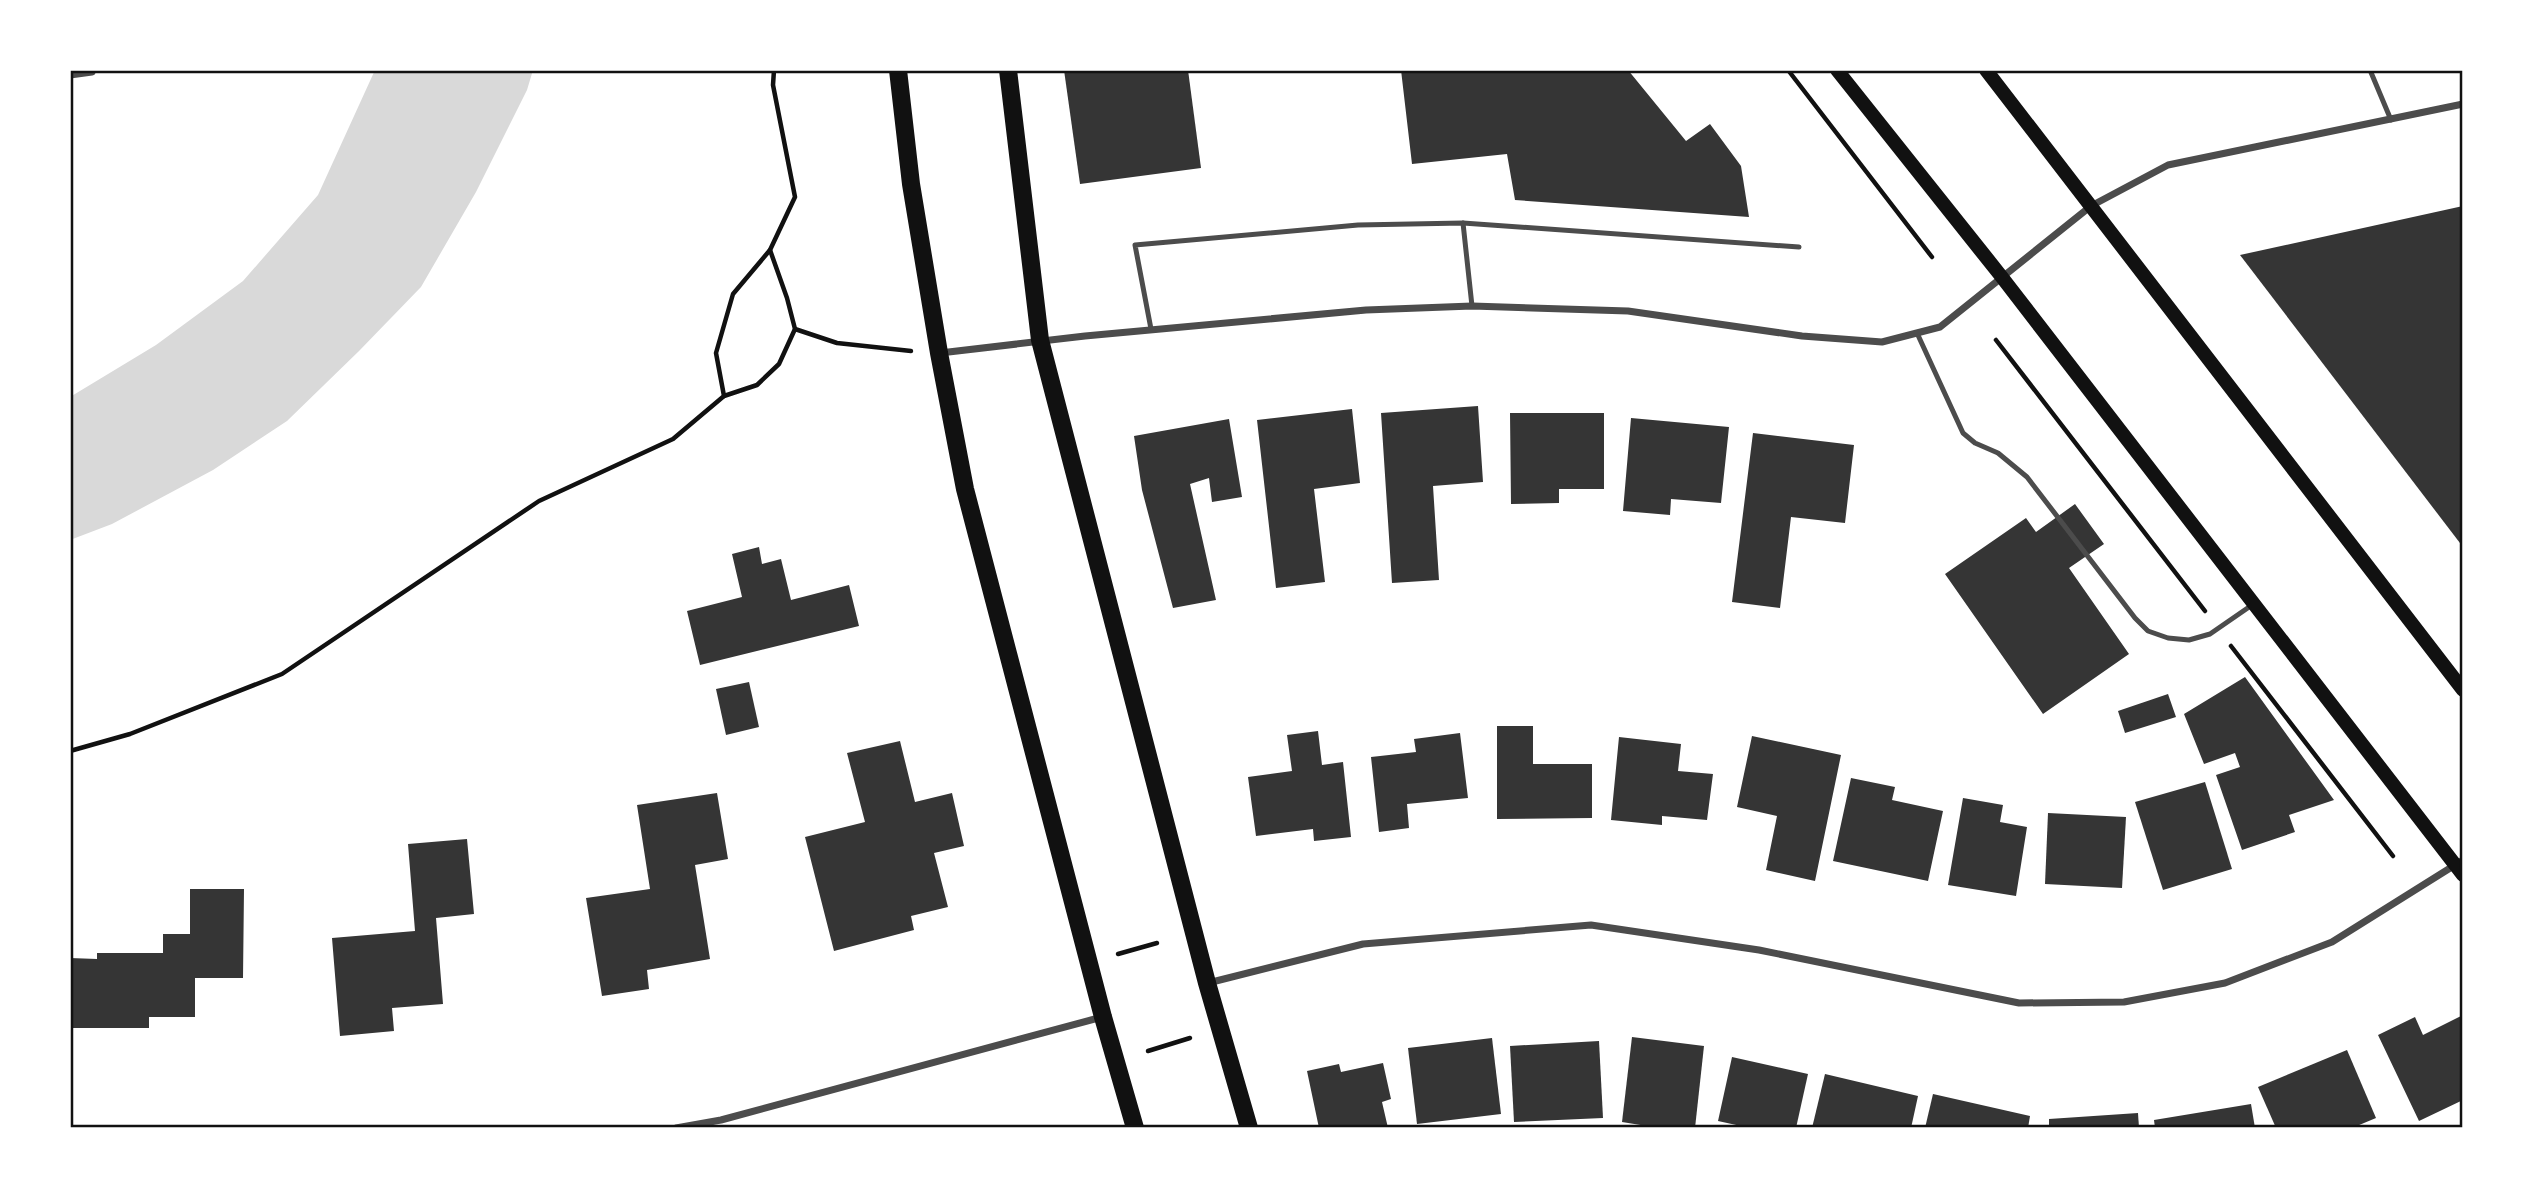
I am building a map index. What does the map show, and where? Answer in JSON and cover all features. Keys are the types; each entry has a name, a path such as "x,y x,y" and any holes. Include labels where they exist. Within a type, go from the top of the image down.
{"main road":[{"path":"898,70 911,184 939,353 969,502 1102,1017 1135,1128"},
{"path":"1008,70 1040,340 1207,983 1249,1128"},
{"path":"1836,70 2001,276 2460,867"},
{"path":"1986,70 2463,690"}],"street":[{"path":"70,75 92,72"},
{"path":"939,353 1040,340 1366,310 1472,306 1628,310 1802,336 1882,342 1940,327 2091,205 2168,165 2463,104"},
{"path":"1207,983 1363,944 1591,925 1759,950 2019,1003 2124,1002 2225,983 2332,942 2460,867"},
{"path":"676,1128 721,1121 1102,1017"}],"lane":[{"path":"2370,70 2391,120"},
{"path":"1463,223 1472,306"},
{"path":"1151,329 1135,245 1358,225 1463,223 1799,247"},
{"path":"1917,333 1963,433 1997,453 2026,477 2135,618 2148,631 2168,638 2189,640 2210,634 2254,603"}],"path":[{"path":"724,396 716,353 733,294 770,250 795,197 773,85 774,70"},
{"path":"1788,70 1932,257"},
{"path":"70,751 130,734 282,674 539,501 673,439 724,396 757,385 779,364 795,329 770,250"},
{"path":"795,329 837,343 939,353"},
{"path":"1996,340 2393,856"},
{"path":"1117,955 1157,943"},
{"path":"1148,1051 1189,1038"}],"shaded area":[{"path":"375,70 533,70 527,90 476,192 421,287 359,351 287,421 213,470 112,524 70,540 70,397 156,345 243,281 318,195"}],"building":[{"path":"1064,70 1188,70 1201,168 1080,184"},
{"path":"1401,70 1628,70 1686,141 1710,124 1741,166 1749,217 1515,200 1507,154 1412,164"},
{"path":"2463,206 2463,547 2240,255"},
{"path":"1478,406 1483,482 1433,486 1439,580 1392,583 1381,413"},
{"path":"1352,409 1360,483 1314,489 1325,582 1276,588 1257,420"},
{"path":"1510,413 1604,413 1604,489 1559,489 1559,503 1511,504"},
{"path":"1631,418 1729,427 1721,503 1671,499 1670,515 1623,511"},
{"path":"1229,419 1242,497 1212,502 1209,478 1190,484 1216,600 1173,608 1142,490 1134,436"},
{"path":"1753,433 1854,445 1845,523 1791,517 1780,608 1732,602"},
{"path":"2075,504 2104,544 2069,568 2129,654 2043,714 1945,574 2026,518 2036,532"},
{"path":"759,547 762,564 781,559 791,600 849,585 859,626 700,665 687,611 742,597 732,554"},
{"path":"2245,677 2334,800 2289,815 2295,832 2242,850 2216,775 2240,767 2235,753 2204,764 2184,714"},
{"path":"749,682 759,727 726,735 716,689"},
{"path":"2168,694 2176,717 2125,733 2118,711"},
{"path":"1497,726 1533,726 1533,764 1592,764 1592,818 1497,819"},
{"path":"1318,731 1322,765 1343,762 1351,837 1314,841 1313,829 1256,836 1248,777 1292,771 1287,735"},
{"path":"1460,733 1468,798 1407,804 1409,828 1379,832 1371,757 1416,752 1414,739"},
{"path":"1752,736 1841,755 1815,881 1766,870 1777,816 1737,807"},
{"path":"1619,737 1681,744 1678,771 1713,774 1707,820 1662,816 1662,825 1611,820"},
{"path":"900,741 915,802 952,793 964,846 934,853 948,907 911,916 914,930 834,951 805,837 865,822 847,753"},
{"path":"1851,778 1895,787 1892,800 1943,811 1928,881 1833,861"},
{"path":"2205,782 2232,869 2163,890 2135,802"},
{"path":"717,793 728,859 695,865 710,959 647,970 649,989 602,996 586,898 650,889 637,805"},
{"path":"1963,798 2003,805 2000,822 2027,827 2016,896 1948,885"},
{"path":"2048,813 2126,817 2122,888 2045,884"},
{"path":"467,839 474,914 436,918 443,1004 392,1008 394,1031 340,1036 332,938 415,931 408,844"},
{"path":"190,889 244,889 243,978 195,978 195,1017 149,1017 149,1028 70,1028 70,958 97,959 97,953 163,953 163,934 190,934"},
{"path":"2463,1015 2463,1100 2419,1121 2378,1035 2415,1017 2423,1035"},
{"path":"1632,1037 1704,1046 1695,1128 1659,1128 1622,1122"},
{"path":"1492,1038 1501,1114 1417,1124 1408,1048"},
{"path":"1599,1041 1603,1118 1514,1122 1510,1046"},
{"path":"2347,1050 2376,1118 2352,1128 2276,1128 2258,1087"},
{"path":"1732,1057 1808,1074 1796,1128 1750,1128 1718,1121"},
{"path":"1383,1063 1391,1099 1382,1102 1388,1128 1319,1128 1307,1071 1339,1064 1341,1072"},
{"path":"1825,1074 1918,1096 1911,1128 1812,1128"},
{"path":"1933,1094 2030,1116 2028,1128 1925,1128"},
{"path":"2251,1104 2255,1128 2155,1128 2154,1120"},
{"path":"2138,1113 2139,1128 2049,1128 2049,1119"}]}
